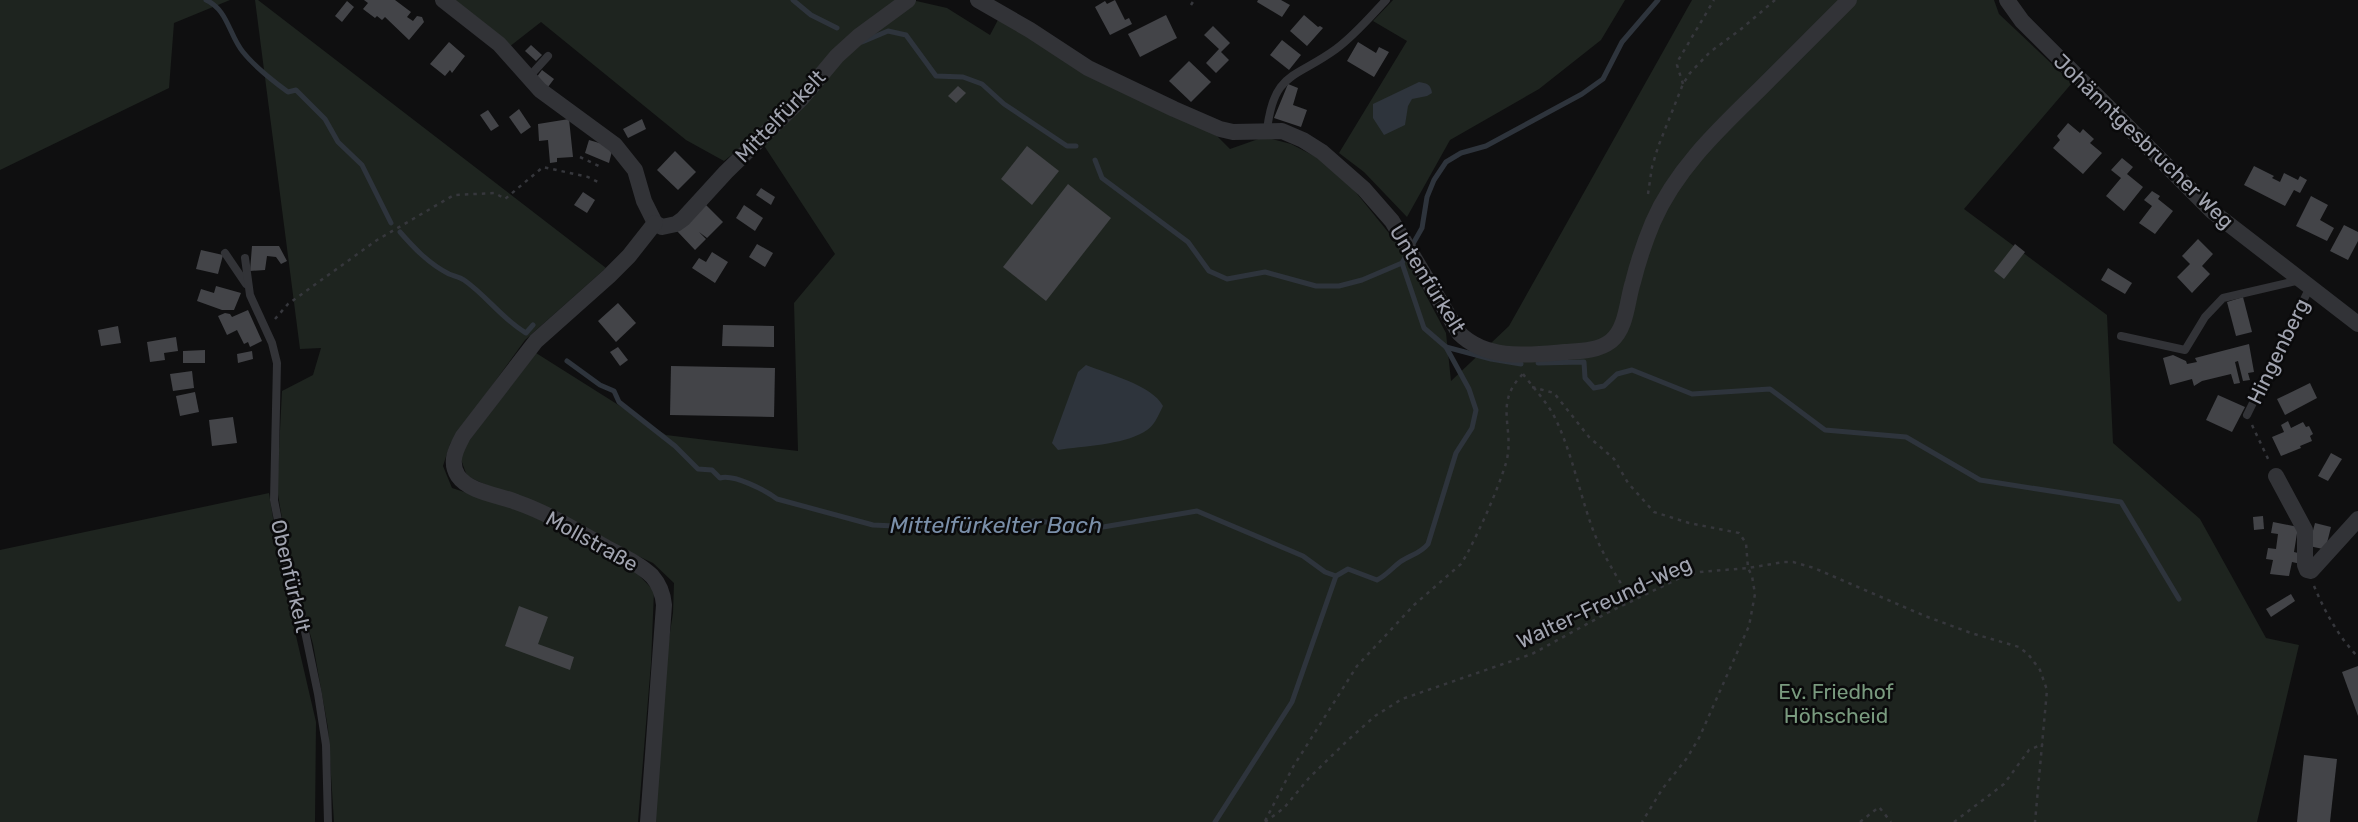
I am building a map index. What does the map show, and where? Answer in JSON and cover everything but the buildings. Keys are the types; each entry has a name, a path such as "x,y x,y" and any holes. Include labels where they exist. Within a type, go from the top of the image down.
{"street":[{"path":"443,0 499,44 540,90 626,156 635,170 644,201 655,223"},
{"name":"Mittelfürkelt","path":"655,223 669,227 683,219 726,172 787,113 837,56 908,0"},
{"name":"Untenfürkelt","path":"978,0 1088,68 1174,109 1233,132 1282,131 1322,152 1364,189 1401,234 1454,326 1468,341 1497,353 1514,355 1540,355 1596,348 1616,336 1653,223 1670,191 1707,143 1849,0"},
{"name":"Johänntgesbrucher Weg","path":"2007,0 2022,20 2213,212 2358,324"},
{"name":"Mollstraße","path":"648,822 664,605 660,586 648,572 632,561 561,522 461,480 456,474 453,462 456,448 463,436 536,341 609,276 655,223"},
{"path":"2276,476 2305,530 2305,565 2311,571 2358,519"}],"lane":[{"path":"1267,130 1274,94 1288,78 1335,50 1386,0"},
{"path":"528,78 548,56"},
{"path":"225,253 248,286"},
{"path":"245,258 248,286"},
{"name":"Hingenberg","path":"2121,336 2185,350 2205,317 2222,298 2305,284"},
{"name":"Hingenberg","path":"2247,415 2305,284"},
{"name":"Obenfürkelt","path":"248,286 277,363 274,500 286,561 302,617 326,745 328,822"}],"path":[{"path":"1191,5 1194,0"},
{"path":"1683,84 1677,65 1679,59 1714,0"},
{"path":"1653,223 1648,190 1652,167 1683,84 1710,52 1775,0"},
{"path":"580,157 603,167"},
{"path":"266,330 288,304 340,266 399,226 454,195 495,193 505,199 543,167 588,177 600,183"},
{"path":"1265,822 1293,767 1357,666 1414,605 1461,564 1467,554 1507,460 1506,403 1517,381 1540,355"},
{"path":"1523,374 1558,423 1603,554 1632,602"},
{"path":"1532,387 1554,393 1589,438 1614,459 1628,483 1654,512 1689,523 1739,533 1746,543 1748,568 1755,594 1745,636 1699,738 1642,822"},
{"path":"2247,415 2276,476"},
{"name":"Walter-Freund-Weg","path":"1265,822 1284,808 1309,778 1348,740 1388,707 1415,693 1532,654 1587,623 1682,577 1700,572 1784,562 1804,565 1925,616 2019,647 2036,663 2047,690 2035,822"},
{"path":"2311,571 2321,603 2346,644 2358,657"},
{"path":"1954,822 2004,784 2029,750 2043,744"},
{"path":"1860,822 1879,807 1891,822"}],"green space":[{"path":"0,0 230,0 174,23 169,88 0,170"},
{"path":"255,0 606,268 525,340 450,444 443,466 452,488 542,517 633,569 654,591 638,822 334,822 328,728 313,644 290,564 277,489 282,391 313,375 321,348 300,349"},
{"path":"453,0 897,0 773,122 724,161 686,140 541,22 509,47"},
{"name":"Ev. Friedhof Höhscheid","path":"912,0 947,8 990,35 999,18 1217,136 1230,149 1264,137 1291,144 1320,159 1350,185 1401,248 1446,333 1451,381 1509,326 1692,0 1994,0 1999,14 2072,83 1964,209 2107,315 2113,443 2200,519 2266,638 2299,645 2257,822 654,822 664,671 673,613 674,583 653,563 467,476 459,454 536,353 666,435 798,451 794,303 835,254 763,144 848,51"},
{"path":"1393,0 1625,0 1601,40 1539,89 1450,140 1407,217 1364,172 1339,153 1407,41 1373,21"},
{"path":"269,493 283,580 316,722 315,822 0,822 0,550"}],"shaded area":[{"path":"1419,82 1428,84 1432,93 1412,99 1405,125 1384,135 1373,118 1373,104"},
{"path":"1086,365 1140,386 1163,406 1150,427 1135,436 1125,440 1058,450 1052,443 1078,372"}],"waterway":[{"name":"Mittelfürkelter Bach","path":"206,0 219,10 238,45 253,63 288,92 296,90 325,119 338,142 362,165 391,223"},
{"path":"793,0 811,15 837,28"},
{"path":"1215,822 1292,702 1336,576 1348,569 1377,580 1428,544 1456,453 1472,428 1476,410 1469,389 1446,347 1424,328 1402,263 1422,228 1427,197 1434,180 1446,162 1461,153 1486,146 1582,94 1603,79 1622,42 1658,0"},
{"path":"862,42 888,31 906,35 936,76 963,77 982,84 1004,104 1067,146 1076,146"},
{"path":"1095,160 1102,178 1188,242 1209,271 1227,279 1265,272 1316,286 1339,286 1362,280 1402,263"},
{"name":"Mittelfürkelter Bach","path":"400,232 428,261 464,280 517,327 526,333 533,325"},
{"path":"1446,347 1521,364"},
{"name":"Mittelfürkelter Bach","path":"567,361 600,385 614,391 619,402 675,446 698,469 712,470 720,478 733,478 749,484 777,499 873,525 938,528 1013,525 1034,521 1103,527 1197,511 1303,556 1325,572 1336,576"},
{"path":"1538,363 1584,362 1585,378 1594,388 1604,386 1617,374 1632,370 1692,394 1770,389 1825,430 1906,437 1980,480 2121,502 2179,599"}]}
